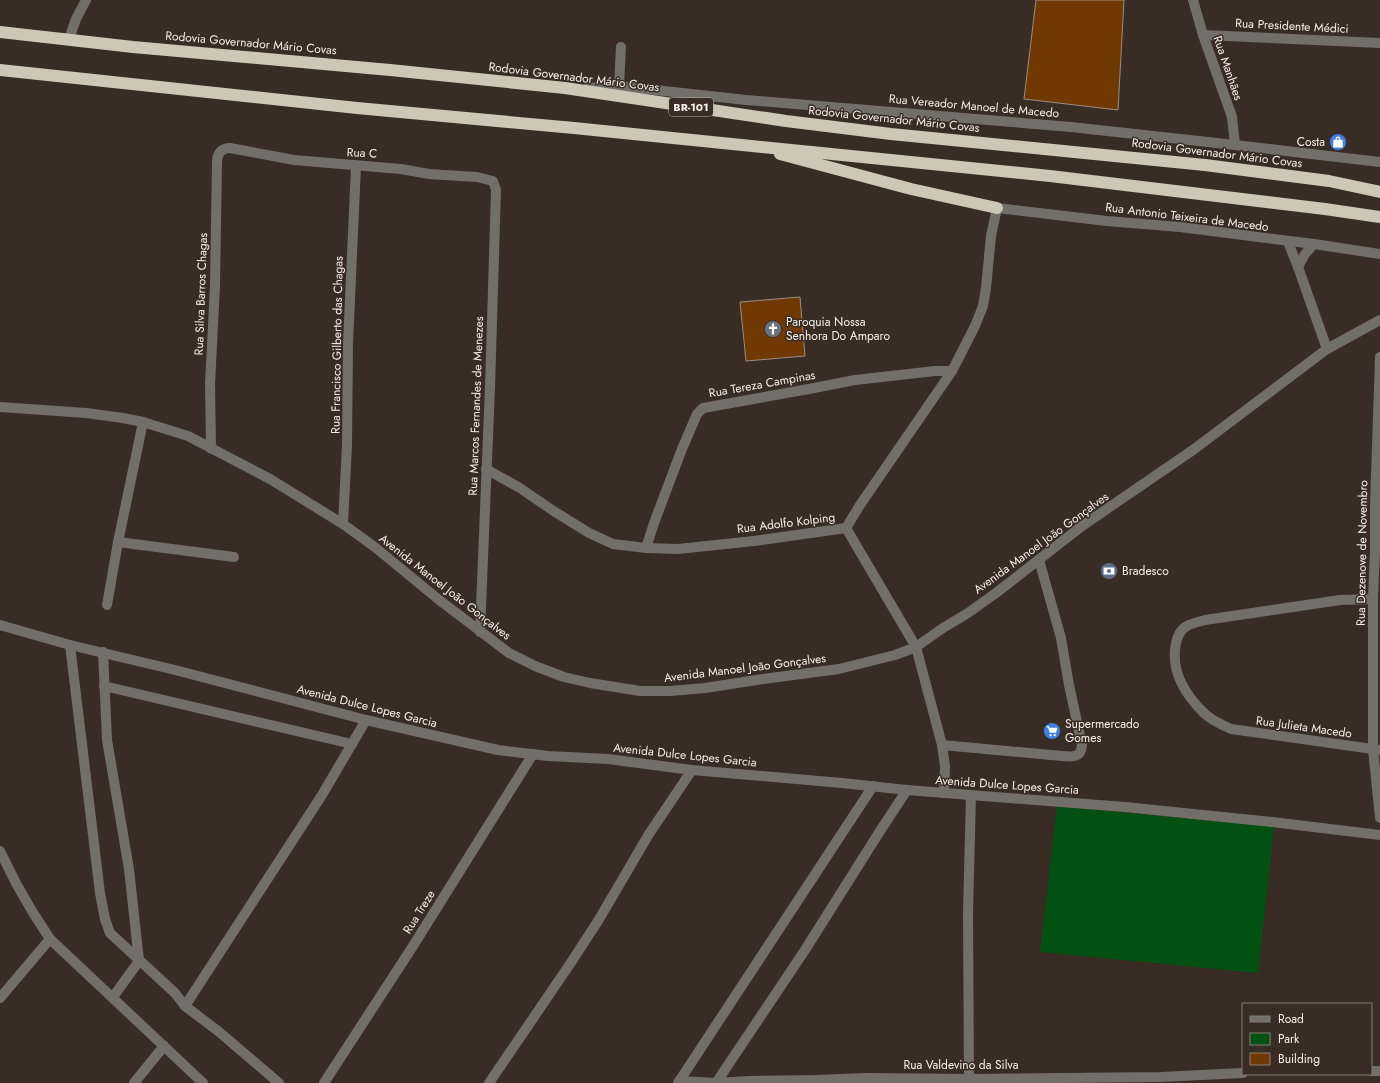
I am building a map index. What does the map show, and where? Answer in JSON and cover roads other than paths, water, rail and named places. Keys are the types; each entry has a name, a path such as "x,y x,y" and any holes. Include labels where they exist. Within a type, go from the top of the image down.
{"highway":[{"name":"Rodovia Governador Mário Covas","path":"0,32 565,88 786,121 891,134 1205,165 1329,180 1380,192"},
{"path":"0,70 1050,176 1380,217"},
{"path":"752,146 911,189 997,208"}],"street":[{"path":"69,39 76,19 86,0"},
{"name":"Rua Manhães","path":"1193,0 1232,118 1235,144"},
{"name":"Rua Presidente Médici","path":"1203,34 1380,43"},
{"path":"619,86 622,47"},
{"name":"Rua Vereador Manoel de Macedo","path":"565,88 619,86 754,100 1071,127 1235,144 1380,162"},
{"name":"Rua C","path":"230,148 294,160 386,168 429,174 478,177 494,181"},
{"name":"Rua Silva Barros Chagas","path":"212,449 210,384 215,286 217,158 222,150 230,148"},
{"name":"Rua Francisco Gilberto das Chagas","path":"343,524 347,452 348,344 356,166"},
{"name":"Rua Marcos Fernandes de Menezes","path":"480,632 491,379 496,190 494,181"},
{"name":"Rua Antonio Teixeira de Macedo","path":"997,208 1180,227 1288,242 1314,244 1378,254"},
{"name":"Rua Adolfo Kolping","path":"486,469 520,488 552,510 602,540 612,544 646,548 678,549 754,541 846,528 860,505 952,371 972,333 983,306 991,236 997,208"},
{"path":"1288,242 1327,349"},
{"path":"1298,267 1305,254 1314,244"},
{"name":"Avenida Manoel João Gonçalves","path":"0,407 86,413 143,422 188,436 270,479 343,524 376,548 438,599 509,654 564,677 590,684 640,691 670,691 705,688 839,669 895,656 916,647 968,613 1082,526 1193,450 1327,349 1380,320"},
{"name":"Rua Dezenove de Novembro","path":"1380,357 1373,598 1380,818"},
{"name":"Rua Tereza Campinas","path":"646,548 654,522 696,414 703,408 855,380 935,371 952,371"},
{"path":"107,605 118,542 143,422"},
{"path":"846,528 916,647 942,745 944,793"},
{"path":"118,542 234,557"},
{"path":"942,745 1062,756 1076,756 1080,754 1082,745 1069,685 1061,638 1039,560"},
{"name":"Rua Julieta Macedo","path":"1373,598 1340,600 1205,620 1187,626 1177,638 1174,652 1177,670 1185,690 1204,713 1212,720 1231,729 1377,750"},
{"name":"Avenida Dulce Lopes Garcia","path":"0,625 70,645 168,668 366,720 498,750 608,759 692,770 907,790 1125,807 1279,822 1380,835"},
{"path":"70,645 104,919 110,933 175,993 185,1006 218,1031 280,1083"},
{"path":"103,652 107,740 129,869 139,961 113,998"},
{"path":"104,686 218,714 352,744"},
{"path":"185,1006 301,828 366,720"},
{"name":"Rua Treze","path":"324,1083 413,946 533,754"},
{"path":"489,1083 578,952 649,834 692,770"},
{"path":"678,1082 873,786"},
{"path":"716,1083 805,950 907,790"},
{"path":"969,1081 968,927 971,795"},
{"path":"0,851 17,885 50,939 203,1083"},
{"path":"0,998 50,939"},
{"path":"134,1083 164,1046"},
{"name":"Rua Valdevino da Silva","path":"678,1082 716,1083 750,1080 866,1078 969,1081 1161,1077 1242,1073"}],"place":[{"name":"Costa","path":"1338,142"},
{"name":"Paroquia Nossa Senhora Do Amparo","path":"773,329"},
{"name":"Bradesco","path":"1109,571"},
{"name":"Supermercado Gomes","path":"1052,731"}]}
